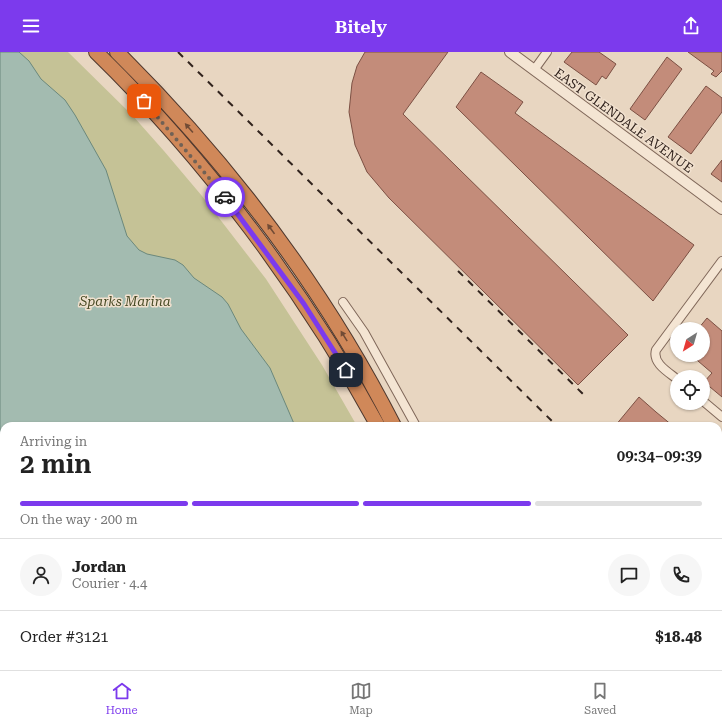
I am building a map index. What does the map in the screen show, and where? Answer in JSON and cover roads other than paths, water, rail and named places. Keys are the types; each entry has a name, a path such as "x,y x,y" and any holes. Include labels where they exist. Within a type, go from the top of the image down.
{"highway":[{"path":"96,52 164,123 230,203 304,304 376,422"},
{"path":"117,52 185,124 242,191 269,226 314,289 371,382 392,422"},
{"path":"371,382 398,422"},
{"path":"369,409 373,422"}],"street":[{"name":"EAST GLENDALE AVENUE","path":"510,52 722,209"},
{"path":"534,70 547,52"},
{"path":"670,373 660,364 655,356 656,350 722,261"},
{"path":"343,302 364,332 414,422"},
{"path":"710,407 722,417"}],"railway":[{"path":"178,52 553,422"},
{"path":"458,271 584,395"}],"park label":[{"name":"Sparks Marina","path":"125,301"}]}
